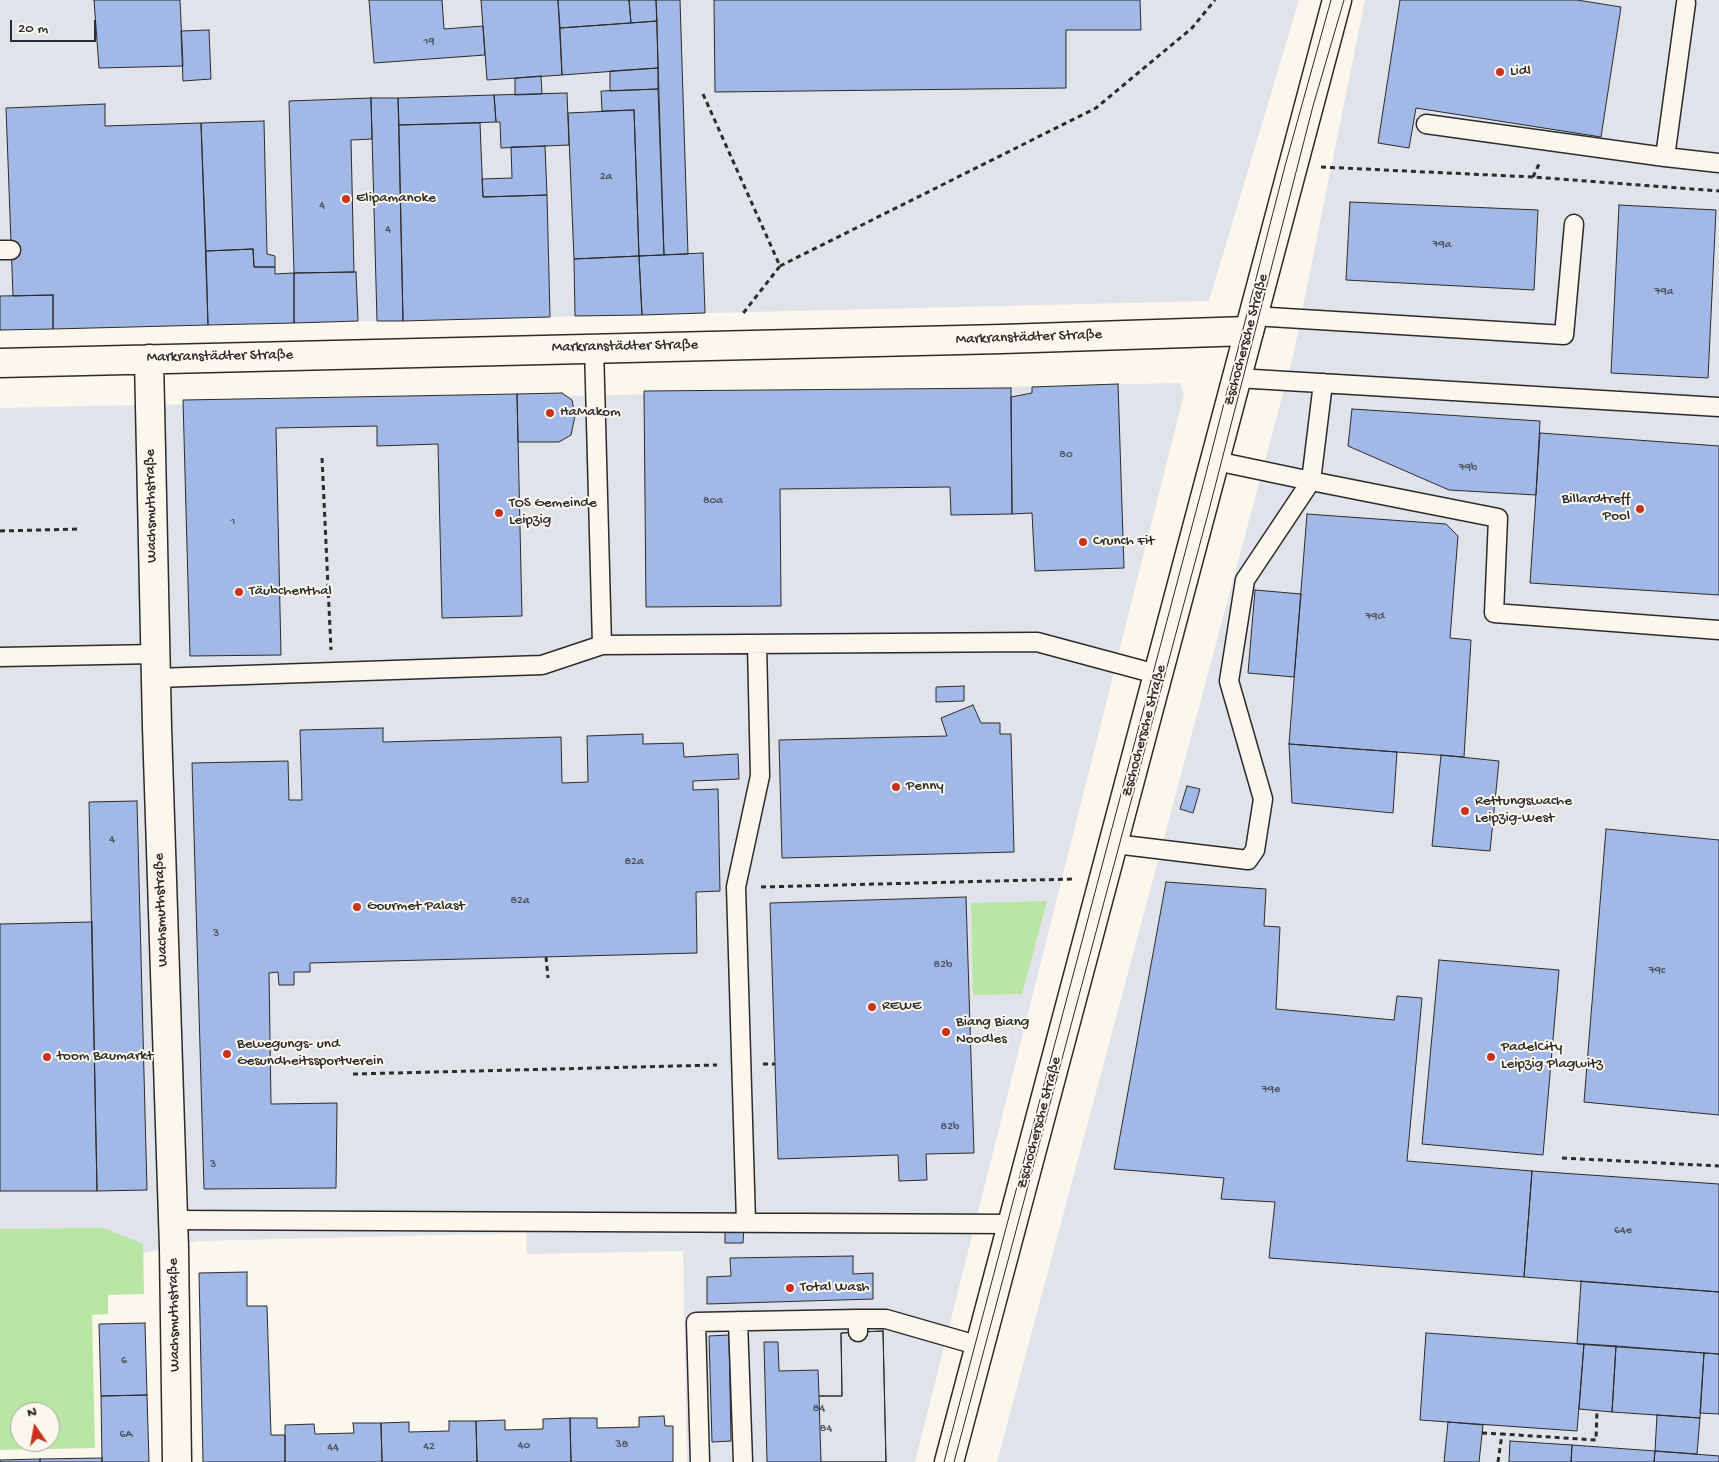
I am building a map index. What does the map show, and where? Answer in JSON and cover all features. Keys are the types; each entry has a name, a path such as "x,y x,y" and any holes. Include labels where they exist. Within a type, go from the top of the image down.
{"street":[{"name":"Zschochersche Straße","path":"950,1462 1160,675 1292,165 1337,0"},
{"name":"Markranstädter Straße","path":"0,363 719,345 1251,323"},
{"name":"Wachsmuthstraße","path":"149,359 177,1462"}],"lane":[{"path":"1665,157 1686,3"},
{"path":"1426,124 1719,164"},
{"path":"1251,323 1564,335 1574,224"},
{"path":"594,348 602,645"},
{"path":"1237,378 1719,407"},
{"path":"1114,844 1248,860 1255,850 1263,799 1230,681 1242,598 1245,580 1311,481 1323,383"},
{"path":"1216,461 1498,518 1494,613 1719,630"},
{"path":"0,657 332,673 542,665 602,645 1037,642 1160,675"},
{"path":"746,1222 736,887 760,776 757,644"},
{"path":"172,1220 1012,1224"},
{"path":"700,1462 696,1322 858,1326 886,1319 980,1346"},
{"path":"738,1322 743,1462"}],"path":[{"path":"719,345 780,266 1096,108 1192,28 1214,0"},
{"path":"703,94 780,266"},
{"path":"1292,165 1533,177 1719,190"},
{"path":"322,458 332,673"},
{"path":"0,531 79,529"},
{"path":"736,887 1105,879"},
{"path":"546,957 548,978"},
{"path":"353,1074 742,1064"},
{"path":"1562,1158 1719,1166"},
{"path":"1482,1433 1596,1440 1596,1410"},
{"path":"1498,1462 1502,1434"}],"shaded area":[{"path":"0,0 1299,0 1209,301 0,330"},
{"path":"1365,0 1719,0 1719,1462 997,1462 1293,356"},
{"path":"1180,383 1184,394 915,1462 687,1462 683,1251 527,1254 526,1233 198,1241 143,1253 0,1254 0,408"}],"green space":[{"path":"1047,901 1022,994 973,995 971,903"},
{"path":"104,1228 143,1244 144,1294 108,1295 108,1314 92,1315 95,1448 60,1449 60,1402 10,1402 10,1450 0,1450 0,1229"}],"building":[{"path":"94,0 180,0 183,66 99,68"},
{"path":"369,0 442,0 444,29 483,26 485,55 374,63"},
{"path":"481,0 558,0 562,75 487,80"},
{"path":"558,0 629,0 631,23 560,28"},
{"path":"629,0 656,0 657,21 631,23"},
{"path":"656,0 680,0 688,254 664,255"},
{"path":"714,0 1140,0 1141,30 1066,30 1066,88 715,92"},
{"name":"Lidl","path":"1400,0 1577,0 1621,7 1601,137 1416,108 1409,148 1378,143"},
{"path":"657,21 658,68 562,75 560,28"},
{"path":"209,30 211,79 183,81 181,31"},
{"path":"658,68 658,89 610,91 610,71"},
{"path":"541,76 542,94 515,95 515,78"},
{"path":"658,89 664,255 639,256 634,110 602,111 601,91"},
{"path":"567,93 569,145 501,148 500,122 496,122 494,95"},
{"path":"494,95 496,122 399,125 398,98"},
{"path":"371,98 372,139 351,140 354,272 294,273 289,101"},
{"path":"371,98 398,98 403,321 377,321"},
{"path":"105,104 105,126 201,123 208,325 53,329 53,295 13,296 6,108"},
{"path":"634,110 639,256 574,259 568,113"},
{"path":"264,121 267,254 275,256 275,267 254,267 253,249 206,251 201,123"},
{"path":"480,123 483,197 547,195 550,317 403,321 399,125"},
{"path":"545,146 547,195 483,197 482,179 512,178 511,147"},
{"path":"1350,202 1538,210 1534,290 1346,280"},
{"path":"1619,205 1716,210 1708,378 1611,373"},
{"path":"253,249 254,267 275,267 275,274 294,273 294,323 208,325 206,251"},
{"path":"703,253 705,313 642,315 639,256"},
{"path":"639,256 642,315 575,316 574,259"},
{"path":"356,272 358,321 294,323 294,273"},
{"path":"53,295 53,329 0,330 0,296"},
{"path":"1118,384 1124,568 1035,571 1032,513 1012,514 1011,397 1032,393 1032,387"},
{"path":"1011,388 1012,514 951,515 950,487 780,489 781,606 646,607 644,391"},
{"path":"562,393 572,400 575,416 571,435 559,442 518,442 517,394"},
{"path":"517,394 522,616 442,618 438,444 377,446 377,426 276,428 281,655 190,656 183,400"},
{"path":"1352,409 1540,421 1536,495 1449,490 1348,446"},
{"path":"1540,433 1719,446 1719,595 1530,583"},
{"path":"1307,514 1446,524 1458,536 1450,638 1471,640 1464,757 1289,744"},
{"path":"1255,590 1301,594 1294,677 1248,673"},
{"path":"964,686 964,701 936,702 936,687"},
{"name":"Penny","path":"973,705 981,723 1000,723 1000,734 1011,734 1014,852 782,858 779,740 947,736 941,718"},
{"path":"383,728 383,742 561,737 562,783 588,782 587,736 643,734 643,744 683,743 684,757 738,754 739,779 693,781 693,790 718,789 720,891 696,892 697,953 310,963 310,972 294,972 294,985 279,985 278,972 269,973 271,1104 337,1103 336,1188 204,1189 192,763 288,761 289,800 302,800 300,730"},
{"path":"1289,744 1397,752 1393,813 1292,803"},
{"name":"Rettungswache Leipzig-West","path":"1441,755 1499,761 1490,851 1432,846"},
{"path":"1187,786 1200,789 1193,813 1180,809"},
{"path":"137,801 147,1190 97,1191 89,802"},
{"path":"1606,829 1719,840 1719,1115 1584,1102"},
{"path":"1166,882 1266,889 1264,926 1280,927 1276,1009 1394,1020 1397,996 1422,998 1407,1161 1532,1171 1524,1277 1269,1258 1275,1202 1221,1199 1224,1178 1114,1169"},
{"name":"REWE","path":"966,897 974,1153 926,1154 927,1180 899,1181 898,1155 778,1159 770,903"},
{"name":"toom Baumarkt","path":"92,922 97,1191 0,1191 0,924"},
{"name":"PadelCity Leipzig Plagwitz","path":"1439,960 1559,970 1543,1155 1422,1144"},
{"path":"1532,1171 1719,1184 1719,1292 1524,1277"},
{"path":"725,1226 744,1226 743,1243 725,1243"},
{"name":"Total Wash","path":"853,1256 853,1274 873,1273 873,1299 707,1304 707,1277 731,1276 730,1258"},
{"path":"247,1272 247,1306 267,1306 271,1435 285,1435 285,1462 203,1462 199,1273"},
{"path":"1581,1281 1719,1292 1719,1354 1577,1344"},
{"path":"145,1323 147,1395 101,1396 99,1324"},
{"path":"883,1331 886,1462 767,1462 764,1342 778,1342 779,1371 818,1370 819,1396 842,1396 841,1333"},
{"path":"883,1331 886,1462 821,1462 819,1396 842,1396 841,1333"},
{"path":"1426,1333 1584,1344 1577,1431 1420,1420"},
{"path":"729,1335 731,1441 712,1442 709,1336"},
{"path":"1584,1344 1616,1346 1612,1412 1579,1409"},
{"path":"1616,1346 1704,1353 1700,1418 1612,1412"},
{"path":"1704,1353 1719,1354 1719,1414 1700,1413"},
{"path":"147,1395 149,1462 102,1462 101,1396"},
{"path":"1657,1415 1700,1418 1697,1454 1655,1451"},
{"path":"664,1416 665,1426 673,1426 673,1462 571,1462 570,1418 597,1418 597,1428 639,1427 639,1417"},
{"path":"570,1418 571,1462 477,1462 476,1421 505,1420 505,1430 543,1429 543,1419"},
{"path":"449,1421 476,1421 477,1462 382,1462 381,1423 409,1422 409,1432 449,1431"},
{"path":"1448,1422 1483,1425 1479,1462 1444,1462"},
{"path":"353,1423 381,1423 382,1462 285,1462 285,1425 314,1424 315,1434 354,1433"},
{"path":"1510,1441 1572,1445 1571,1462 1509,1462"},
{"path":"1572,1445 1655,1451 1654,1462 1571,1462"},
{"path":"1655,1451 1719,1456 1719,1462 1654,1462"},
{"path":"102,1458 102,1462 40,1462 40,1459"},
{"path":"40,1459 40,1462 0,1462 0,1460"}],"tram line":[{"path":"944,1462 1204,481 1285,166 1331,0"},
{"path":"954,1462 1209,510 1313,106 1344,0"}],"place":[{"name":"Lidl","path":"1500,72"},
{"name":"Elipamanoke","path":"346,199"},
{"name":"HaMakom","path":"550,413"},
{"name":"Billardtreff Pool","path":"1640,509"},
{"name":"TOS Gemeinde Leipzig","path":"499,513"},
{"name":"Crunch Fit","path":"1083,542"},
{"name":"Täubchenthal","path":"239,592"},
{"name":"Penny","path":"896,787"},
{"name":"Rettungswache Leipzig-West","path":"1465,811"},
{"name":"Gourmet Palast","path":"357,907"},
{"name":"REWE","path":"872,1007"},
{"name":"Biang Biang Noodles","path":"946,1032"},
{"name":"Bewegungs- und Gesundheitssportverein","path":"227,1054"},
{"name":"toom Baumarkt","path":"47,1057"},
{"name":"PadelCity Leipzig Plagwitz","path":"1491,1057"},
{"name":"Total Wash","path":"790,1288"}]}
